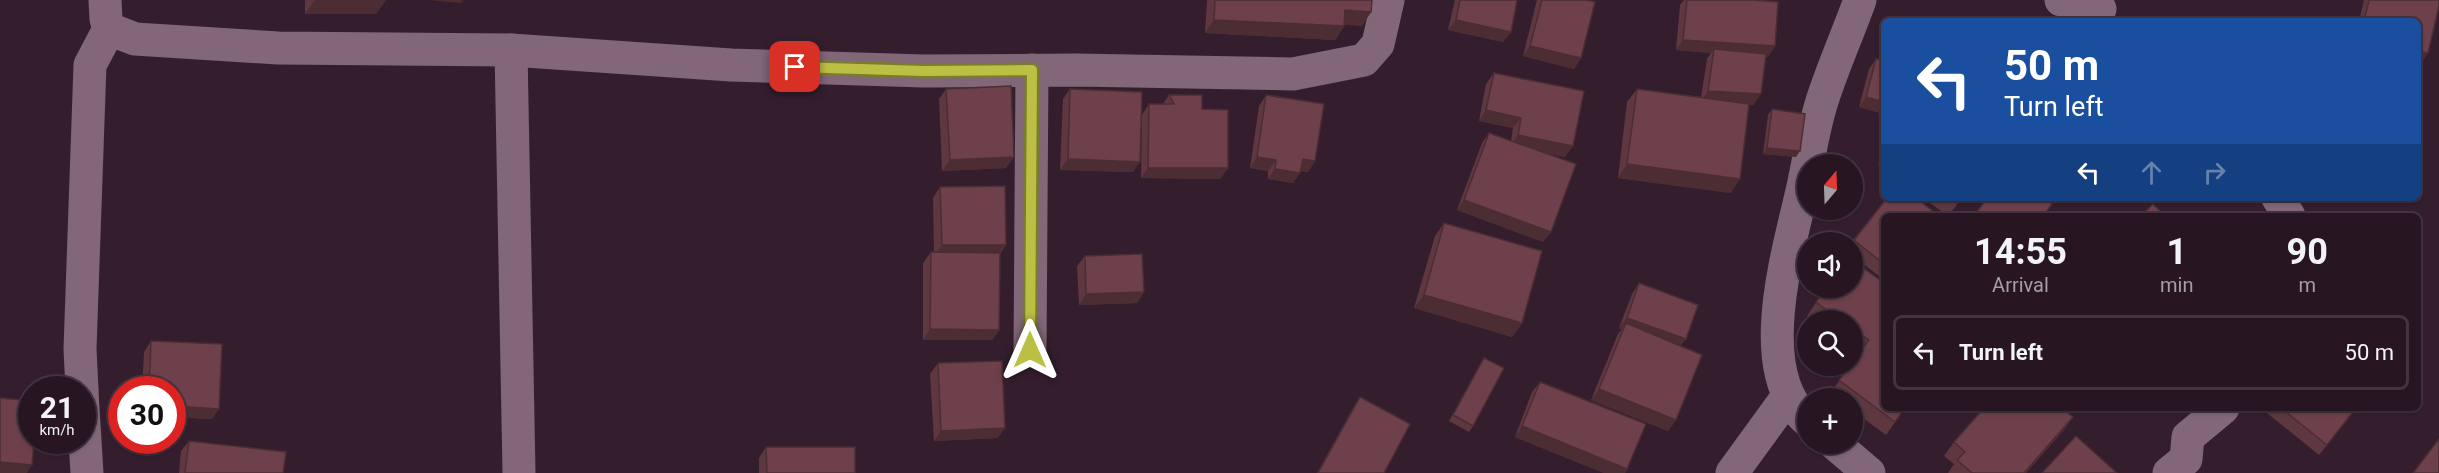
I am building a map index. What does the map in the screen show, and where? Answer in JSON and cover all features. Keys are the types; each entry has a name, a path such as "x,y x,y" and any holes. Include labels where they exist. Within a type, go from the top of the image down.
{"street":[{"path":"81,376 80,349 90,65 107,15 135,39 278,48 511,50 730,65 924,71 1032,70 1293,74 1364,60 1378,44 1388,0"},
{"path":"1797,406 1782,384 1778,354 1779,290 1822,99 1860,0"},
{"path":"2061,0 2106,10"},
{"path":"511,50 519,473"},
{"path":"1030,350 1032,70"},
{"path":"1732,473 1797,409"},
{"path":"2169,473 2186,459 2188,437 2219,411"},
{"path":"86,454 87,473"},
{"path":"1847,454 1869,473"}],"building":[{"path":"315,0 385,0 385,1"},
{"path":"1215,0 1372,0 1371,12 1345,10 1344,26 1214,20"},
{"path":"1460,0 1517,0 1511,32 1456,20"},
{"path":"1542,0 1595,2 1581,58 1530,46"},
{"path":"1687,0 1778,2 1775,46 1683,40"},
{"path":"2369,0 2439,0 2428,53 2421,52 2421,18 2365,18"},
{"path":"1714,49 1766,54 1761,94 1708,91"},
{"path":"1876,59 1881,60 1881,101 1866,97"},
{"path":"1494,73 1584,91 1573,146 1518,135 1521,118 1486,110"},
{"path":"1011,86 1014,157 950,160 946,89"},
{"path":"1070,89 1142,92 1140,162 1068,159"},
{"path":"1637,89 1749,104 1740,179 1627,164"},
{"path":"1169,95 1202,95 1202,109 1228,110 1228,168 1148,168 1149,104 1174,104"},
{"path":"1266,95 1324,104 1315,161 1303,159 1300,173 1275,169 1276,160 1257,157"},
{"path":"1772,109 1805,114 1800,151 1767,148"},
{"path":"1489,133 1576,164 1551,232 1464,200"},
{"path":"1005,186 1006,245 942,245 940,187"},
{"path":"1885,201 1920,201 1935,213 1881,213 1881,262 1863,247 1863,232 1860,232"},
{"path":"1985,201 2048,201 2052,204 2045,213 1976,213"},
{"path":"2153,204 2162,213 2144,213"},
{"path":"1444,223 1542,251 1522,323 1424,295"},
{"path":"931,252 1000,253 999,330 930,329"},
{"path":"1142,254 1144,292 1086,294 1085,256"},
{"path":"1863,268 1881,281 1881,411 1903,411 1895,422 1863,398 1863,388 1850,388 1839,380 1842,376 1863,376 1863,348 1869,340 1863,336 1863,310 1827,310 1816,302 1819,298 1863,298"},
{"path":"1639,283 1698,305 1686,339 1627,318"},
{"path":"1626,323 1702,355 1676,420 1599,389"},
{"path":"151,341 222,344 219,409 186,407 186,376 150,376"},
{"path":"1484,358 1504,368 1473,426 1453,415"},
{"path":"1002,361 1005,428 941,431 938,363"},
{"path":"1540,382 1646,424 1627,469 1522,426"},
{"path":"1360,397 1410,424 1384,473 1318,473"},
{"path":"0,398 18,400 18,454 33,454 32,465 0,462"},
{"path":"1981,411 2066,411 2073,417 2024,473 1972,473 1957,460 1965,452 1954,442"},
{"path":"2285,411 2354,411 2327,445"},
{"path":"2076,436 2117,473 2042,473"},
{"path":"2439,439 2439,473 2413,473"},
{"path":"189,441 286,452 283,473 185,473"},
{"path":"766,447 855,447 855,473 767,473"}],"route":[{"path":"795,67 924,71 1032,70 1030,350"}]}
